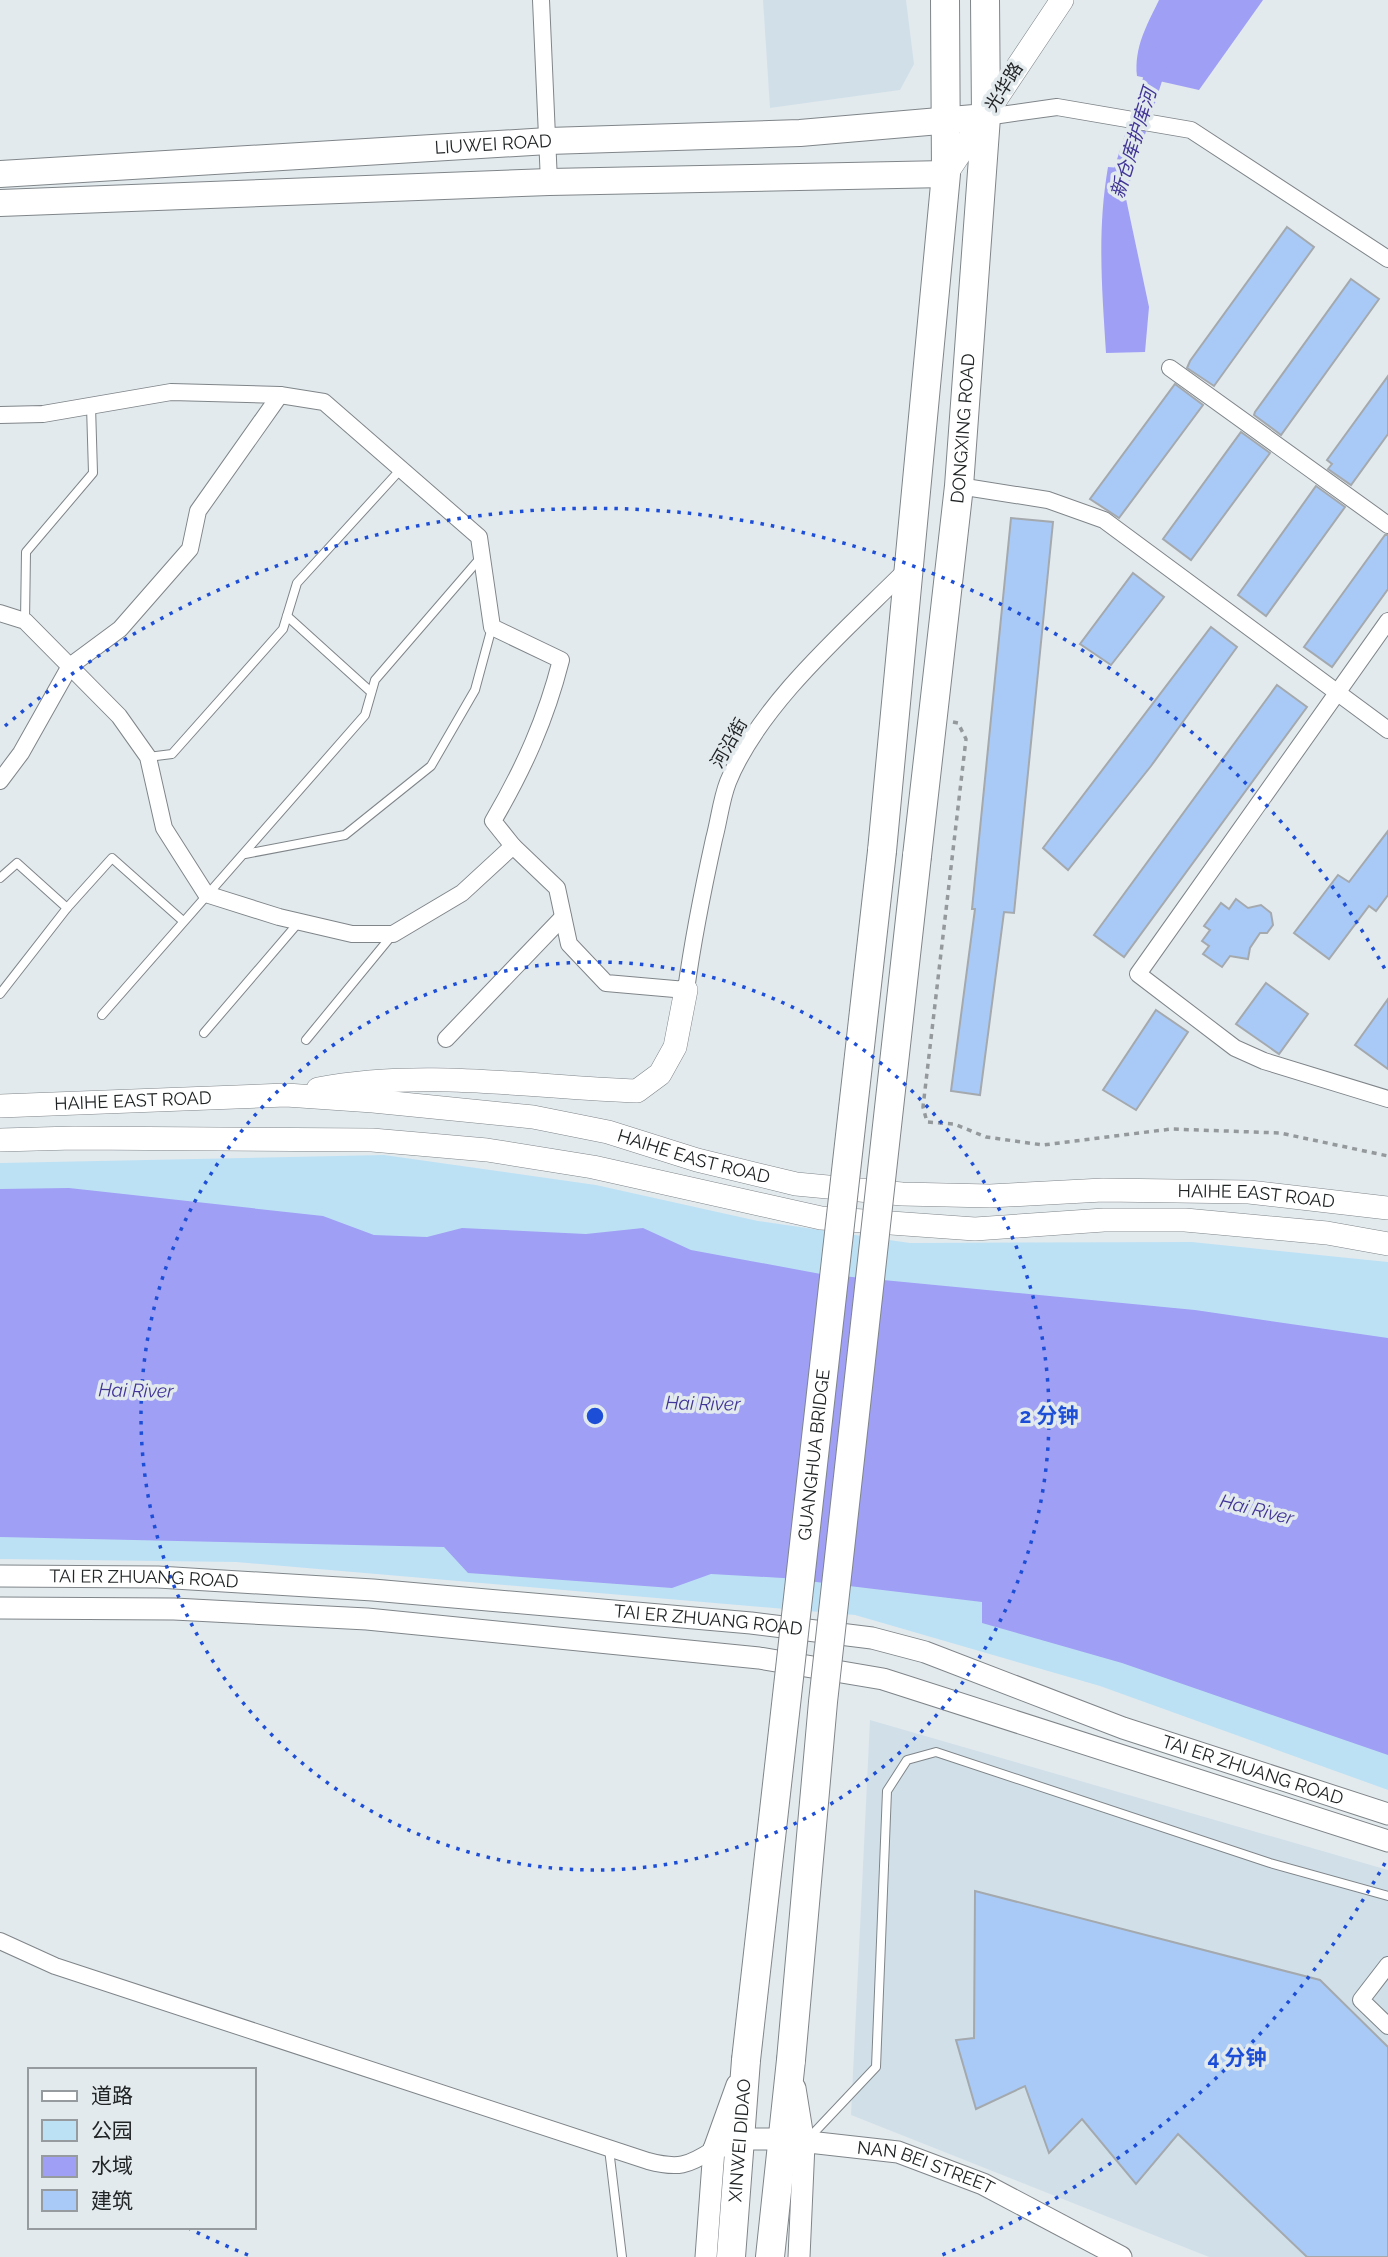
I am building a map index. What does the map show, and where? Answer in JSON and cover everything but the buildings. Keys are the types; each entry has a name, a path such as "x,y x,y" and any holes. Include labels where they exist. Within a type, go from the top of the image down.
{"highway":[{"path":"908,568 946,174 945,0"},
{"name":"DONGXING ROAD","path":"917,856 935,718 959,486 986,117 985,0"},
{"name":"GUANGHUA BRIDGE","path":"746,2060 881,851 908,568"},
{"name":"GUANGHUA BRIDGE","path":"793,2141 791,2060 825,1688 917,856"},
{"name":"XINWEI DIDAO","path":"730,2250 742,2139 746,2060"},
{"path":"770,2257 793,2141"}],"main road":[{"name":"光华路","path":"946,174 1062,0"},
{"name":"LIUWEI ROAD","path":"0,174 548,141 800,133 986,117"},
{"path":"0,203 549,181 946,174"},
{"path":"286,1095 364,1080 452,1079 637,1091 660,1074 675,1047 686,990"},
{"name":"HAIHE EAST ROAD","path":"0,1107 286,1095 533,1117 608,1132 697,1160 796,1184 902,1194 977,1196 1103,1190 1250,1192 1388,1208"},
{"name":"HAIHE EAST ROAD","path":"0,1140 373,1140 487,1150 593,1167 821,1218 975,1229 1104,1220 1185,1220 1327,1233 1388,1244"}],"street":[{"path":"541,0 549,181"},
{"path":"986,117 1057,107 1191,130 1388,258"},
{"path":"1170,368 1388,525"},
{"path":"0,415 43,414 171,392 280,395 324,402 479,537 492,627 561,660 548,712 514,786 493,821 513,846 557,888 569,943 606,983 686,990"},
{"path":"0,781 21,753 70,666 120,629 190,549 198,511 280,395"},
{"path":"959,486 1048,500 1104,520 1388,730"},
{"name":"河沿街","path":"686,990 697,912 727,784 746,745 769,713 836,639 908,568"},
{"path":"0,613 26,621 119,716 148,757 164,828 206,894 299,922 352,934 393,934 462,893 513,846"},
{"path":"1388,621 1138,974 1235,1048 1264,1061 1388,1099"},
{"path":"446,1039 564,917"},
{"name":"TAI ER ZHUANG ROAD","path":"0,1576 158,1577 373,1590 751,1623 872,1638 925,1652 1123,1728 1388,1814"},
{"name":"TAI ER ZHUANG ROAD","path":"0,1608 174,1609 367,1619 760,1658 814,1667 883,1679 1388,1841"},
{"path":"0,1941 55,1966 609,2149 673,2167 695,2161 714,2149"},
{"path":"1388,1965 1361,2000 1388,2026"},
{"name":"XINWEI DIDAO","path":"706,2257 714,2149 746,2060"},
{"name":"NAN BEI STREET","path":"714,2149 742,2139 793,2141 898,2152 983,2184 1121,2257"},
{"path":"793,2141 799,2257"}],"lane":[{"path":"26,621 26,552 93,473 91,406"},
{"path":"148,757 172,754 283,629 297,583 401,469"},
{"path":"102,1014 365,715 375,680 482,556"},
{"path":"287,616 372,692"},
{"path":"245,854 345,835 431,766 475,690 492,627"},
{"path":"0,994 67,908 112,858 183,921"},
{"path":"0,878 17,863 67,908"},
{"path":"204,1033 299,922"},
{"path":"306,1040 393,934"},
{"path":"793,2141 876,2067 887,1791 906,1760 936,1752 1270,1863 1388,1896"},
{"path":"609,2149 622,2257"}],"path":[{"path":"935,718 958,723 966,739 923,1107 927,1122 954,1124 986,1138 1043,1145 1171,1129 1280,1133 1388,1156"}],"shaded area":[{"path":"763,0 906,0 914,64 900,90 770,108"},
{"path":"870,1720 1388,1870 1388,2257 1209,2257 851,2115"}],"green space":[{"path":"384,1155 596,1185 758,1221 910,1243 1192,1242 1388,1262 1388,1790 1100,1686 855,1615 236,1562 0,1559 0,1163"}],"water":[{"path":"1159,0 1263,0 1199,90 1137,76 1139,46"},
{"path":"1108,167 1131,169 1125,194 1149,307 1145,352 1106,353 1101,237"},
{"name":"Hai River","path":"69,1188 323,1216 374,1235 427,1237 462,1228 586,1234 643,1228 691,1250 821,1274 1195,1310 1388,1338 1388,1755 1122,1663 982,1623 982,1602 783,1578 711,1574 672,1588 468,1573 444,1547 0,1537 0,1189"}],"waterway":[{"name":"新仓库护库河","path":"1116,194 1160,56"}]}
